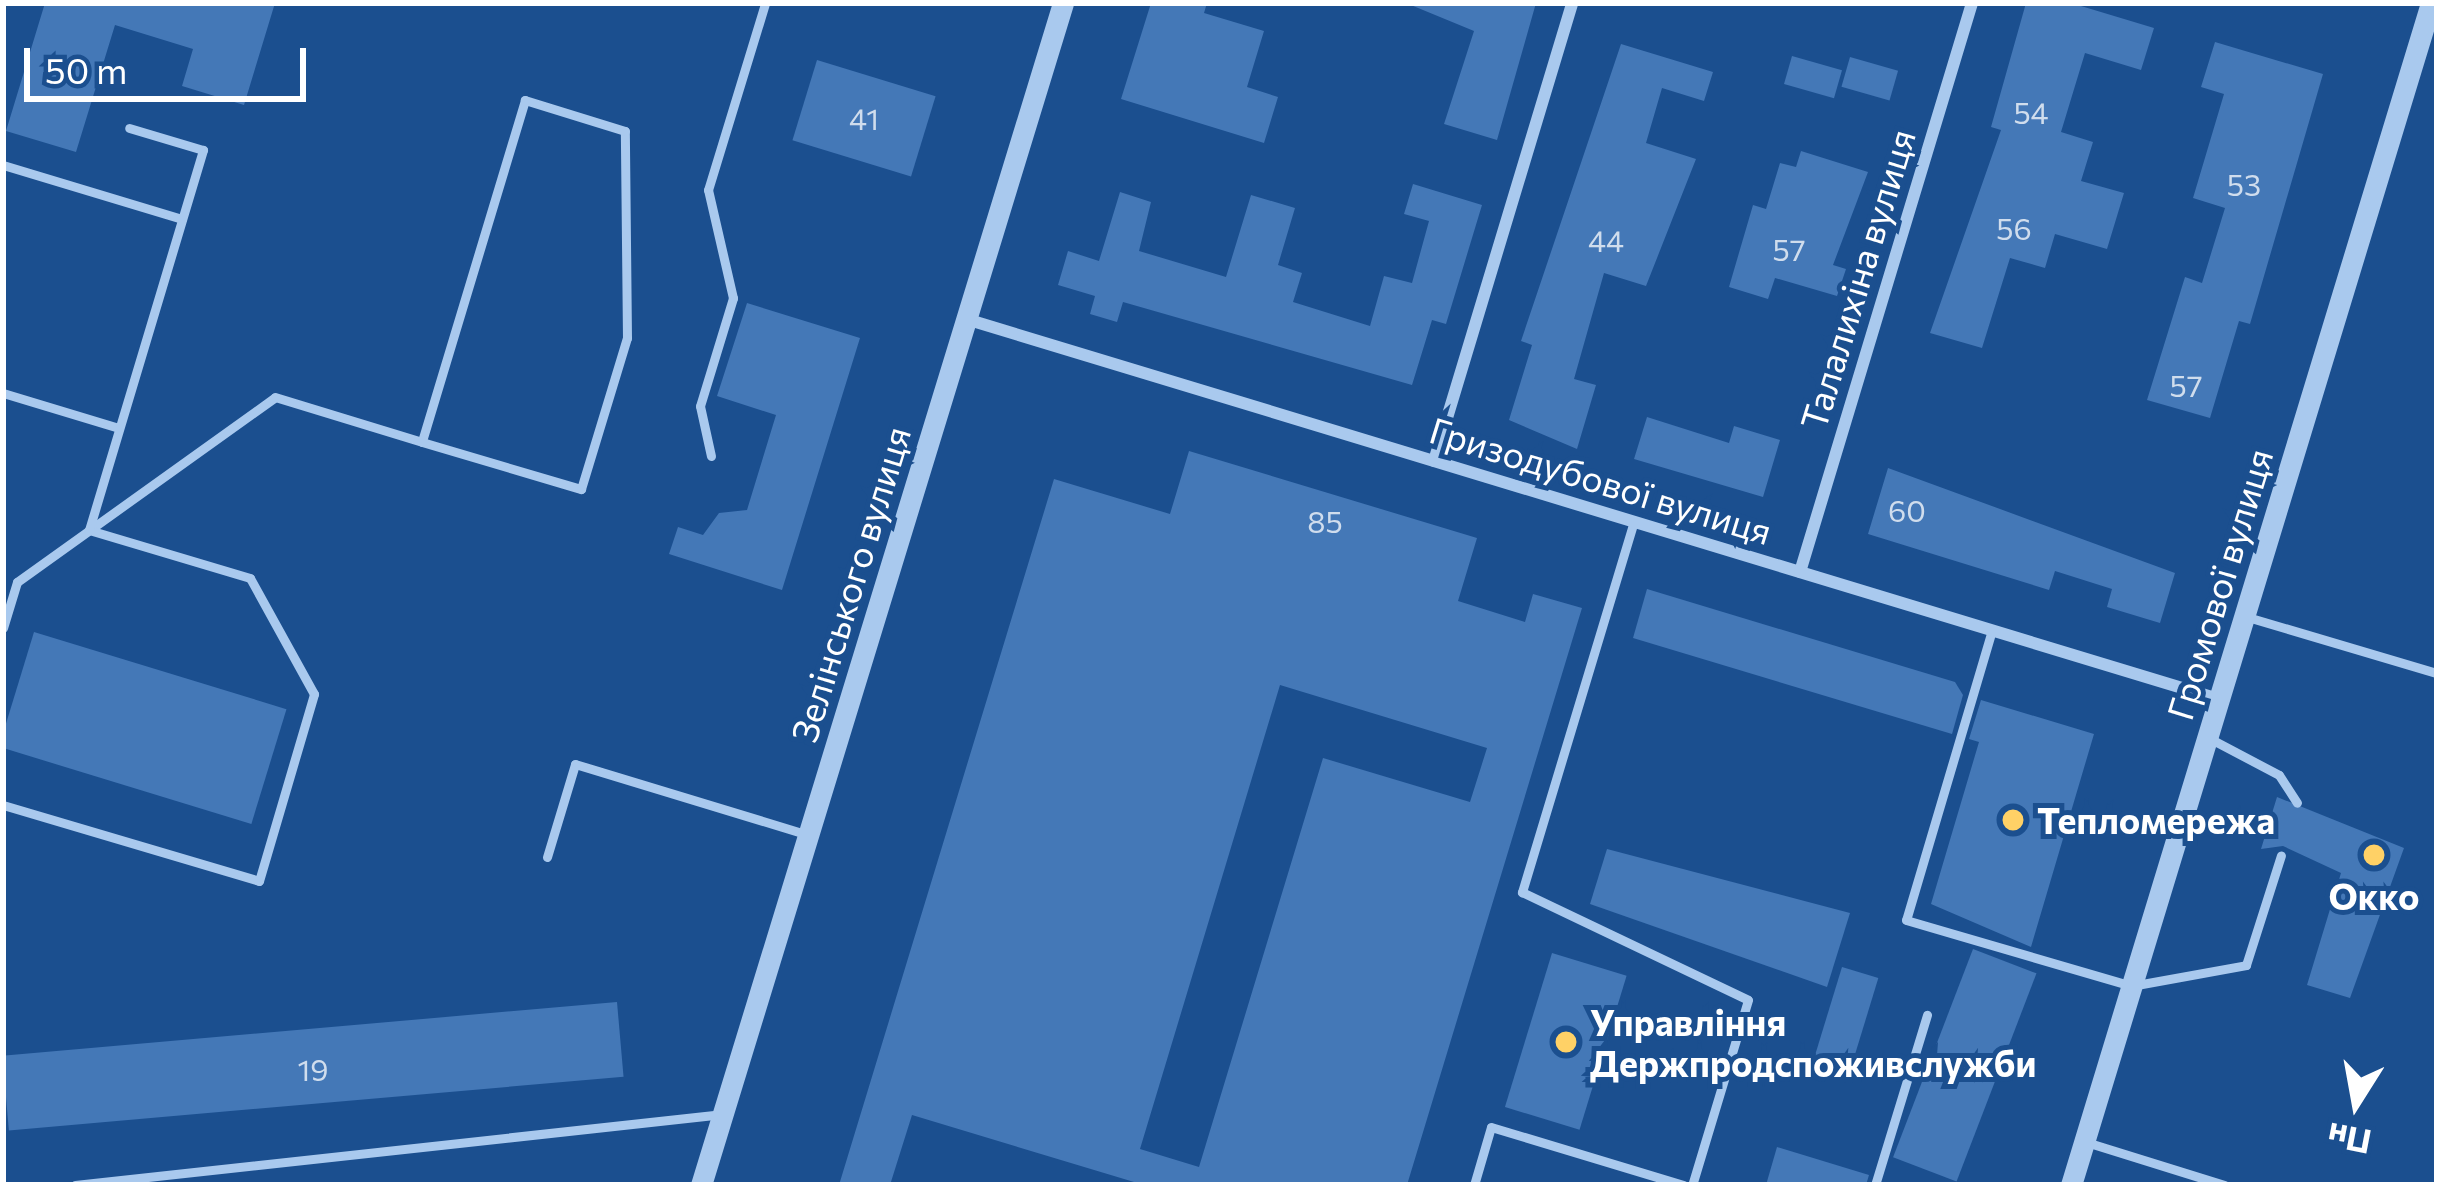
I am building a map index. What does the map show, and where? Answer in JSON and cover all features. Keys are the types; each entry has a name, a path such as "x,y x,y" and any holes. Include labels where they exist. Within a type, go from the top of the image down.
{"street":[{"name":"Зелінського вулиця","path":"701,1185 1063,3"},
{"path":"1434,461 1572,3"},
{"name":"Талалихіна вулиця","path":"1800,572 1972,3"},
{"name":"Громової вулиця","path":"2071,1185 2431,3"},
{"name":"Гризодубової вулиця","path":"966,319 2218,699"}],"lane":[{"path":"711,456 700,406 734,298 708,190 765,3"},
{"path":"3,628 16,582 275,397 422,442 580,489 628,338 625,131 525,100 422,442"},
{"path":"89,530 203,151 129,128"},
{"path":"3,165 182,219"},
{"path":"3,393 119,428"},
{"path":"1474,1185 1491,1127 1687,1185 1748,1000 1522,892 1634,521"},
{"path":"3,805 259,881 314,694 250,578 89,530"},
{"path":"2244,616 2437,673"},
{"path":"1992,630 1906,920 2131,986 2246,965 2281,855"},
{"path":"2207,737 2279,775 2297,803"},
{"path":"547,857 575,764 808,835"},
{"path":"1891,1185 1876,1183 1927,1015"},
{"path":"75,1185 723,1114"},
{"path":"2084,1142 2224,1185"}],"building":[{"path":"45,3 275,3 244,105 182,86 193,49 115,25 76,152 6,131"},
{"path":"1151,3 1207,3 1204,13 1264,31 1247,87 1278,97 1264,143 1121,99"},
{"path":"1406,3 1536,3 1497,140 1444,124 1474,31"},
{"path":"2026,3 2071,3 2154,28 2141,70 2085,53 2061,132 2093,142 2081,181 2124,193 2107,249 2055,234 2045,268 2010,258 1982,348 1930,333 2001,130 1991,127"},
{"path":"2215,42 2323,74 2250,324 2239,321 2210,418 2147,400 2185,277 2202,283 2225,208 2193,198 2224,94 2201,87"},
{"path":"1621,44 1713,72 1704,101 1662,88 1646,143 1696,159 1646,286 1604,273 1574,379 1596,385 1577,449 1509,420 1532,345 1521,341"},
{"path":"1792,56 1842,70 1834,98 1784,84"},
{"path":"1850,57 1898,71 1890,101 1841,87"},
{"path":"817,60 936,96 911,177 792,140"},
{"path":"1801,151 1868,172 1833,265 1846,269 1837,296 1775,278 1768,299 1729,287 1753,205 1766,209 1780,163 1796,167"},
{"path":"1413,184 1482,205 1446,324 1432,320 1412,385 1123,302 1117,322 1090,314 1095,296 1058,285 1068,251 1099,261 1120,192 1151,202 1139,251 1226,277 1251,195 1295,208 1278,265 1302,273 1293,302 1370,326 1384,276 1412,283 1429,221 1404,214"},
{"path":"747,303 860,338 782,590 669,554 678,527 703,535 719,513 747,510 776,415 717,396"},
{"path":"1647,417 1729,443 1734,426 1780,440 1763,497 1634,459"},
{"path":"1189,451 1477,538 1458,601 1525,622 1533,594 1582,608 1407,1185 1144,1185 912,1115 890,1185 839,1185 1054,479 1170,514","holes":["1280,685 1487,748 1470,802 1323,758 1199,1167 1140,1149"]},
{"path":"1888,468 2175,573 2160,623 2107,607 2112,589 2055,571 2049,590 1868,534"},
{"path":"1647,589 1955,682 1963,695 1952,734 1633,638"},
{"path":"34,632 286,709 251,824 3,748 3,733"},
{"path":"1981,700 2094,734 2031,947 1931,904 1979,742 1969,739"},
{"path":"2277,797 2404,848 2350,998 2307,985 2341,873 2283,846 2261,849"},
{"path":"1607,849 1850,913 1827,987 1590,904"},
{"path":"1973,949 2036,973 1957,1182 1893,1157"},
{"path":"1552,953 1627,976 1580,1130 1505,1107"},
{"path":"1842,967 1878,978 1851,1067 1815,1056"},
{"path":"617,1002 624,1077 9,1130 3,1056"},
{"path":"1777,1147 1869,1175 1866,1185 1766,1185"}],"place":[{"name":"Тепломережа","path":"2013,820"},
{"name":"Окко","path":"2374,855"},
{"name":"Управління Держпродспоживслужби","path":"1566,1042"}]}
